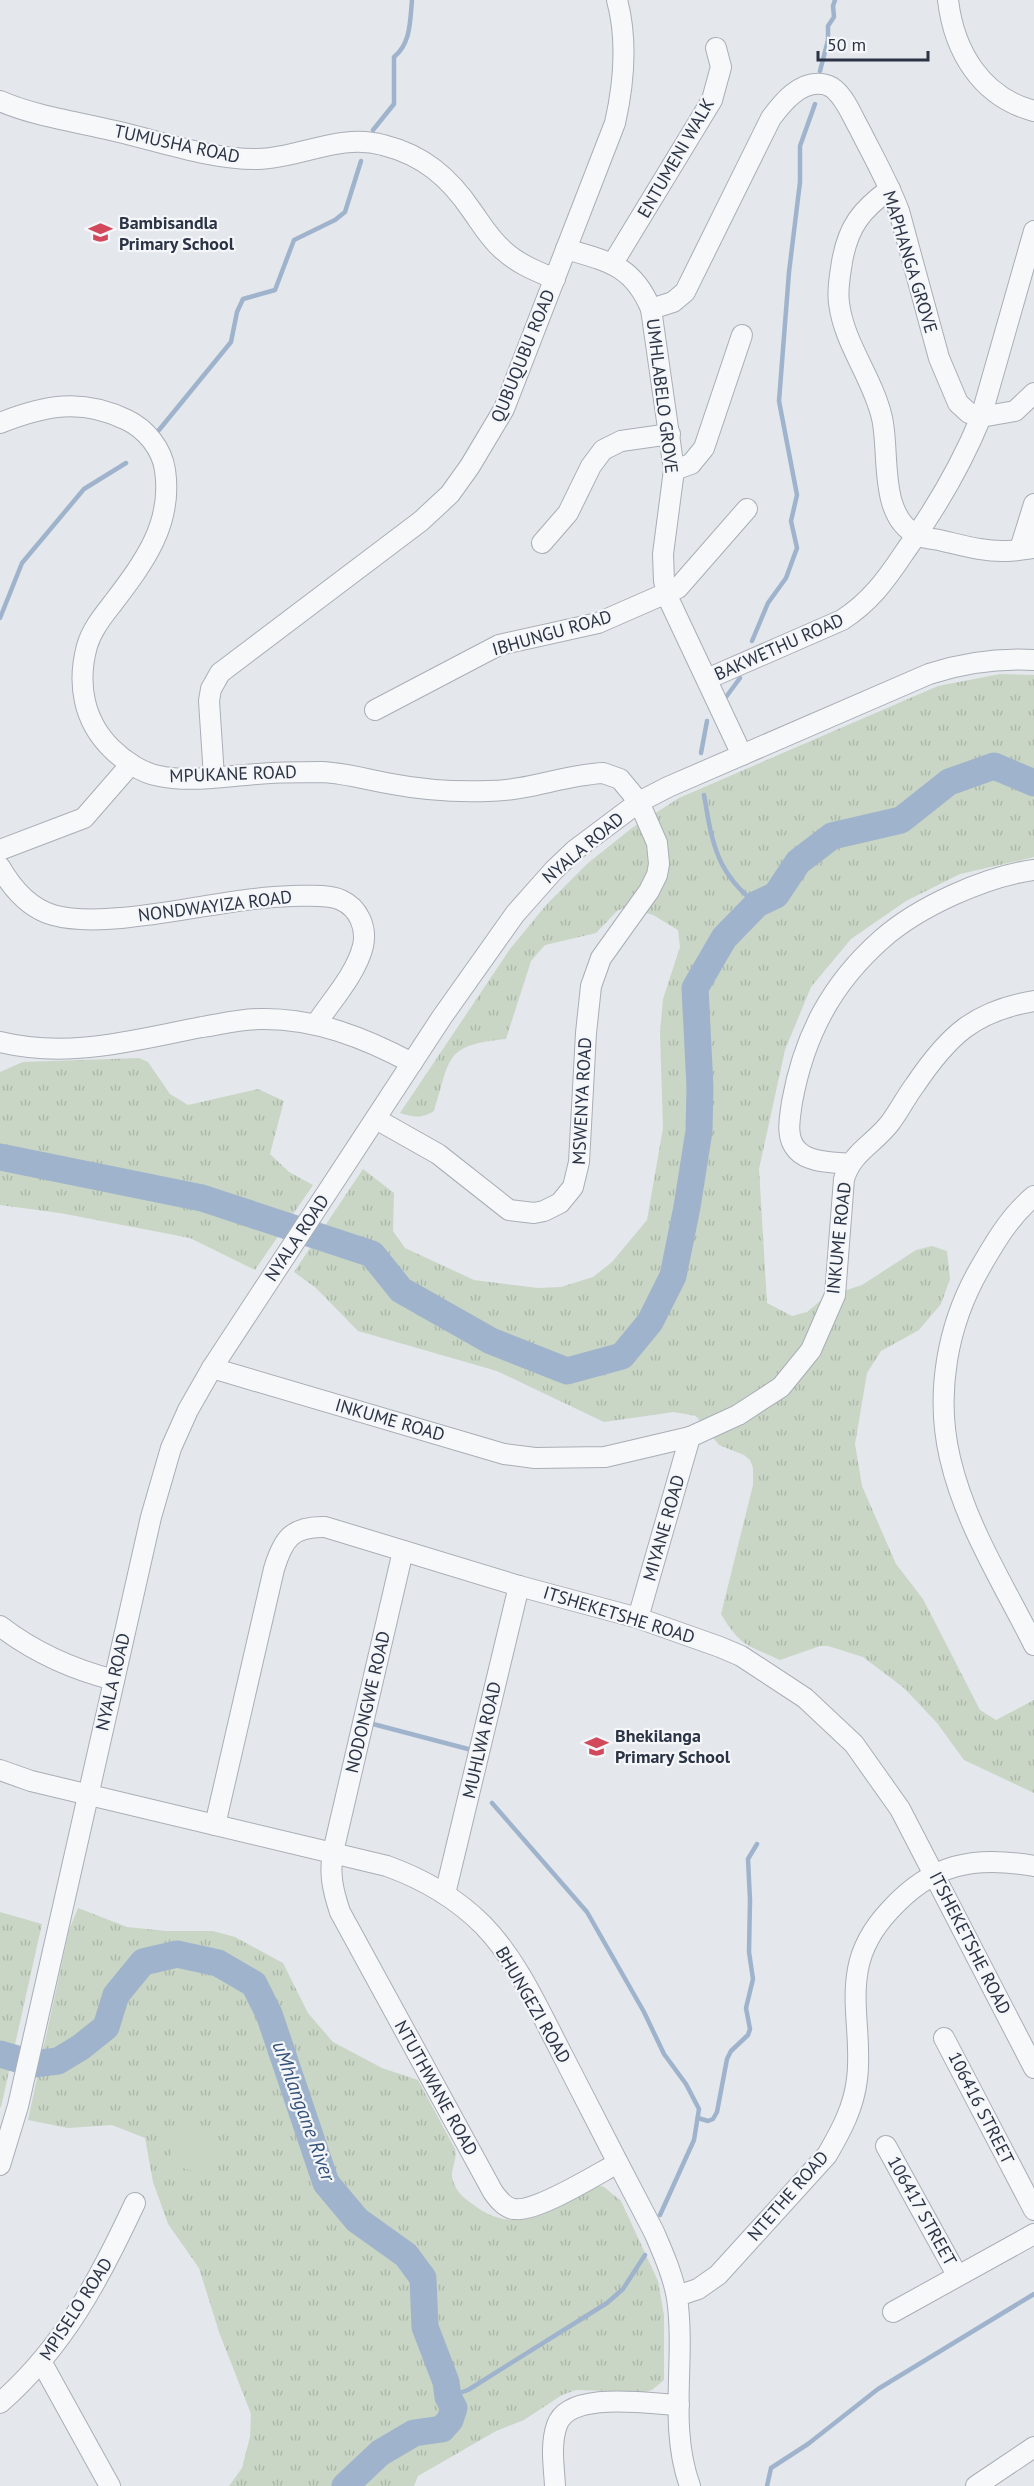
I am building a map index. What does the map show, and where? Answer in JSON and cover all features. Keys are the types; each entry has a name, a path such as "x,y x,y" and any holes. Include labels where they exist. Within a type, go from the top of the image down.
{"street":[{"name":"QUBUQUBU ROAD","path":"214,777 208,701 215,680 226,667 421,521 450,494 504,410 615,123 622,94 623,36 618,0"},
{"path":"948,0 955,35 962,54 982,80 1010,102 1034,111"},
{"name":"ENTUMENI WALK","path":"613,263 712,99 721,68 716,48"},
{"name":"MAPHANGA GROVE","path":"651,309 673,302 685,292 771,118 794,92 811,84 824,84 834,89 845,103 890,189 899,211 946,377 958,403 969,413 981,417"},
{"name":"TUMUSHA ROAD","path":"0,101 72,121 229,157 272,158 343,142 365,142 392,147 426,162 444,177 462,196 484,230 504,251 524,265 555,279"},
{"path":"890,189 863,212 850,230 838,300 844,326 880,411 886,446 888,491 893,505 904,524 917,535 982,549 1007,551 1027,549 1034,504"},
{"name":"BAKWETHU ROAD","path":"707,679 826,628 860,609 876,593 942,498 981,417 1033,238"},
{"name":"UMHLABELO GROVE","path":"566,249 613,263 623,270 639,288 651,309 674,470 663,554 667,594 742,755"},
{"path":"674,470 691,464 704,448 742,334"},
{"path":"981,417 1016,411 1034,393"},
{"name":"MPUKANE ROAD","path":"0,423 43,408 62,406 96,408 110,412 142,429 163,461 167,481 166,503 156,539 139,570 95,627 88,643 82,677 82,694 92,723 107,744 131,764 159,776 214,777 284,772 325,772 418,788 490,791 603,773 620,779 639,802"},
{"path":"542,543 568,513 591,466 603,450 621,441 670,434"},
{"name":"IBHUNGU ROAD","path":"375,710 499,645 598,623 667,594 683,585 747,509"},
{"name":"NYALA ROAD","path":"0,2165 18,2106 151,1518 168,1459 188,1410 212,1368 499,935 537,888 575,850 639,802 668,787 876,695 936,671 990,660 1034,660"},
{"path":"0,850 84,818 131,764"},
{"name":"MSWENYA ROAD","path":"376,1119 438,1154 508,1210 544,1211 554,1208 567,1195 573,1187 579,1162 586,1023 591,986 601,958 649,891 657,876 659,864 657,843 639,802"},
{"name":"NONDWAYIZA ROAD","path":"0,867 13,887 35,907 51,915 70,919 122,918 264,897 305,896 341,900 358,915 363,924 363,947 350,974 316,1024"},
{"path":"849,1164 813,1159 802,1154 795,1146 789,1132 789,1118 799,1066 818,1018 832,995 864,956 907,919 950,897 984,884 1034,870"},
{"name":"INKUME ROAD","path":"212,1368 504,1454 562,1459 605,1457 690,1437 761,1402 781,1387 811,1350 835,1295 844,1179 849,1164 890,1124 928,1066 955,1034 1001,1009 1034,1001"},
{"path":"0,1042 31,1049 68,1050 260,1018 316,1024 372,1043 412,1064"},
{"path":"1034,1196 1000,1233 958,1312 944,1387 945,1424 950,1458 961,1493 975,1530 1034,1645"},
{"name":"MIYANE ROAD","path":"638,1618 690,1437"},
{"name":"ITSHEKETSHE ROAD","path":"215,1825 274,1569 287,1538 302,1529 326,1527 519,1586 638,1618 741,1656 804,1698 854,1744 900,1809 1034,2068"},
{"name":"NODONGWE ROAD","path":"333,1852 403,1551"},
{"name":"MUHLWA ROAD","path":"446,1894 519,1586"},
{"path":"0,1626 41,1654 61,1664 114,1680"},
{"name":"BHUNGEZI ROAD","path":"0,1770 31,1781 87,1795 387,1866 446,1894 470,1913 499,1942 525,1983 654,2232 668,2267 676,2296 680,2331 680,2436 690,2486"},
{"name":"NTUTHWANE ROAD","path":"333,1852 330,1867 332,1890 340,1912 492,2192 502,2203 513,2210 536,2206 618,2163"},
{"name":"NTETHE ROAD","path":"676,2296 698,2289 718,2275 827,2154 850,2112 855,2091 858,2058 855,1986 858,1966 871,1933 885,1914 915,1886 934,1873 962,1865 995,1860 1034,1866"},
{"name":"106416 STREET","path":"944,2038 1034,2211"},
{"name":"106417 STREET","path":"886,2146 957,2275"},
{"name":"MPISELO ROAD","path":"0,2403 42,2363 85,2301 110,2257 135,2203"},
{"path":"893,2312 1034,2234"},
{"path":"42,2363 110,2486"},
{"path":"555,2486 554,2438 557,2424 569,2410 593,2403 610,2402 680,2405"},
{"path":"976,2486 1034,2446"}],"green space":[{"path":"1000,674 1034,675 1034,857 960,874 906,901 851,939 811,987 785,1050 759,1169 767,1303 792,1316 807,1312 825,1297 862,1285 916,1250 932,1246 947,1251 950,1279 941,1304 919,1330 881,1351 867,1373 855,1444 862,1486 896,1564 923,1599 980,1710 996,1720 1034,1700 1034,1793 964,1760 937,1723 904,1688 863,1657 828,1646 820,1646 780,1660 739,1639 721,1614 753,1485 753,1468 750,1460 744,1455 719,1445 696,1416 674,1412 604,1422 497,1371 358,1331 316,1288 294,1272 363,1169 394,1193 393,1231 405,1248 474,1280 538,1288 561,1287 593,1277 612,1262 647,1220 663,1128 660,1032 663,999 680,947 678,930 653,915 626,907 617,911 596,933 545,945 531,961 506,1039 471,1045 460,1050 453,1057 434,1111 417,1116 400,1113 510,949 547,904 588,863 632,828 679,798 938,686"},
{"path":"139,1058 148,1062 170,1094 188,1105 258,1089 284,1101 270,1154 289,1172 313,1185 255,1270 190,1238 60,1213 0,1205 0,1072 23,1062"},
{"path":"78,1908 127,1927 166,1931 213,1931 235,1937 283,1963 308,2013 333,2042 382,2068 418,2080 455,2149 452,2177 457,2189 467,2200 490,2215 505,2219 536,2216 597,2185 604,2187 621,2201 658,2281 664,2315 664,2380 652,2390 645,2392 576,2390 562,2395 524,2420 496,2431 418,2476 414,2486 229,2486 242,2468 250,2437 251,2414 219,2332 199,2268 168,2224 153,2182 145,2138 112,2125 68,2128 28,2120 69,1930"},
{"path":"0,1912 42,1924 1,2107 0,2107"},
{"path":"179,2130 215,2143 208,2175 168,2164"}],"waterway":[{"path":"373,130 394,104 394,57 407,38 412,0"},
{"path":"820,71 828,40 828,26 834,17 835,0"},
{"path":"752,641 768,603 786,578 797,548 791,521 797,495 779,401 789,272 800,182 800,146 815,104"},
{"path":"159,430 231,342 237,312 243,299 275,290 294,240 335,220 345,212 361,161"},
{"path":"0,618 22,563 84,489 126,463"},
{"path":"726,697 740,678"},
{"path":"701,753 707,721"},
{"path":"0,1157 202,1198 372,1254 401,1290 491,1341 567,1371 622,1356 650,1322 673,1276 699,1131 700,1087 695,988 724,938 757,904 776,895 798,862 832,836 901,820 949,782 994,766 1034,783"},
{"path":"704,795 718,856 733,880 757,904"},
{"path":"373,1724 468,1749"},
{"path":"492,1803 587,1912 644,2012 664,2054 686,2084 699,2109 694,2140 660,2215"},
{"path":"698,2118 708,2121 713,2119 717,2112 727,2059 731,2051 748,2035 750,2029 746,2008 753,1979 749,1952 748,1859 757,1844"},
{"name":"uMhlangane River","path":"0,2054 34,2064 58,2061 81,2047 106,2027 116,1995 143,1962 177,1954 218,1963 254,1984 269,2014 326,2183 357,2220 406,2255 423,2278 425,2327 446,2382 448,2397 454,2408 450,2420 442,2429 414,2433 380,2453 345,2486"},
{"path":"448,2397 468,2390 607,2303 623,2289 645,2255"},
{"path":"767,2486 771,2468 808,2444 878,2389 1034,2294"}],"place":[{"name":"Bambisandla Primary School","path":"101,233"},
{"name":"Bhekilanga Primary School","path":"597,1746"}]}
